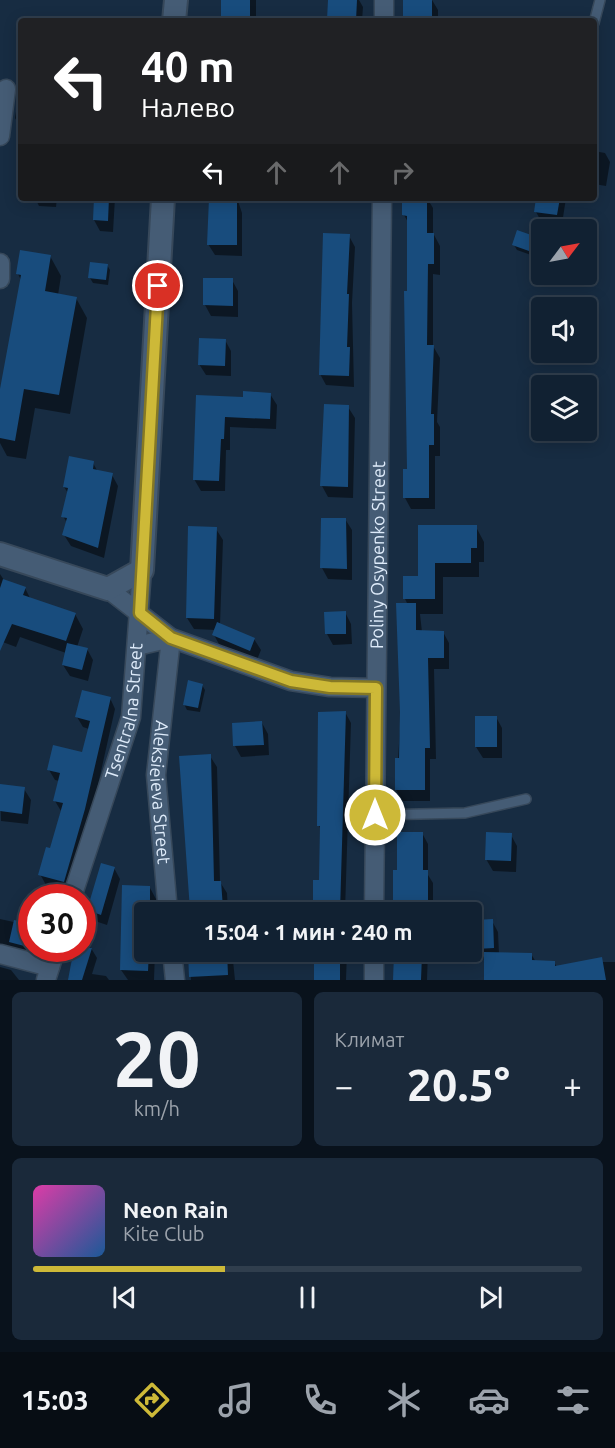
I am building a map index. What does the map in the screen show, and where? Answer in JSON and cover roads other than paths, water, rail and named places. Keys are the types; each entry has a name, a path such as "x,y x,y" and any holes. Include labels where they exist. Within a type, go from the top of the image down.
{"street":[{"path":"174,18 176,0"},
{"path":"384,0 384,18"},
{"path":"0,136 6,89"},
{"name":"Tsentralna Street","path":"76,884 131,717 140,613 163,201"},
{"name":"Poliny Osypenko Street","path":"374,902 382,201"},
{"path":"0,263 0,279"},
{"path":"0,554 108,589 171,638 291,681 330,687 376,688"},
{"path":"108,589 142,570"},
{"path":"137,646 171,638"},
{"name":"Aleksieieva Street","path":"167,902 156,775 171,638"},
{"path":"0,954 48,974"},
{"path":"173,962 175,980"},
{"path":"374,962 374,980"}],"lane":[{"path":"595,18 600,0"},
{"path":"375,815 465,813 526,800"}]}
